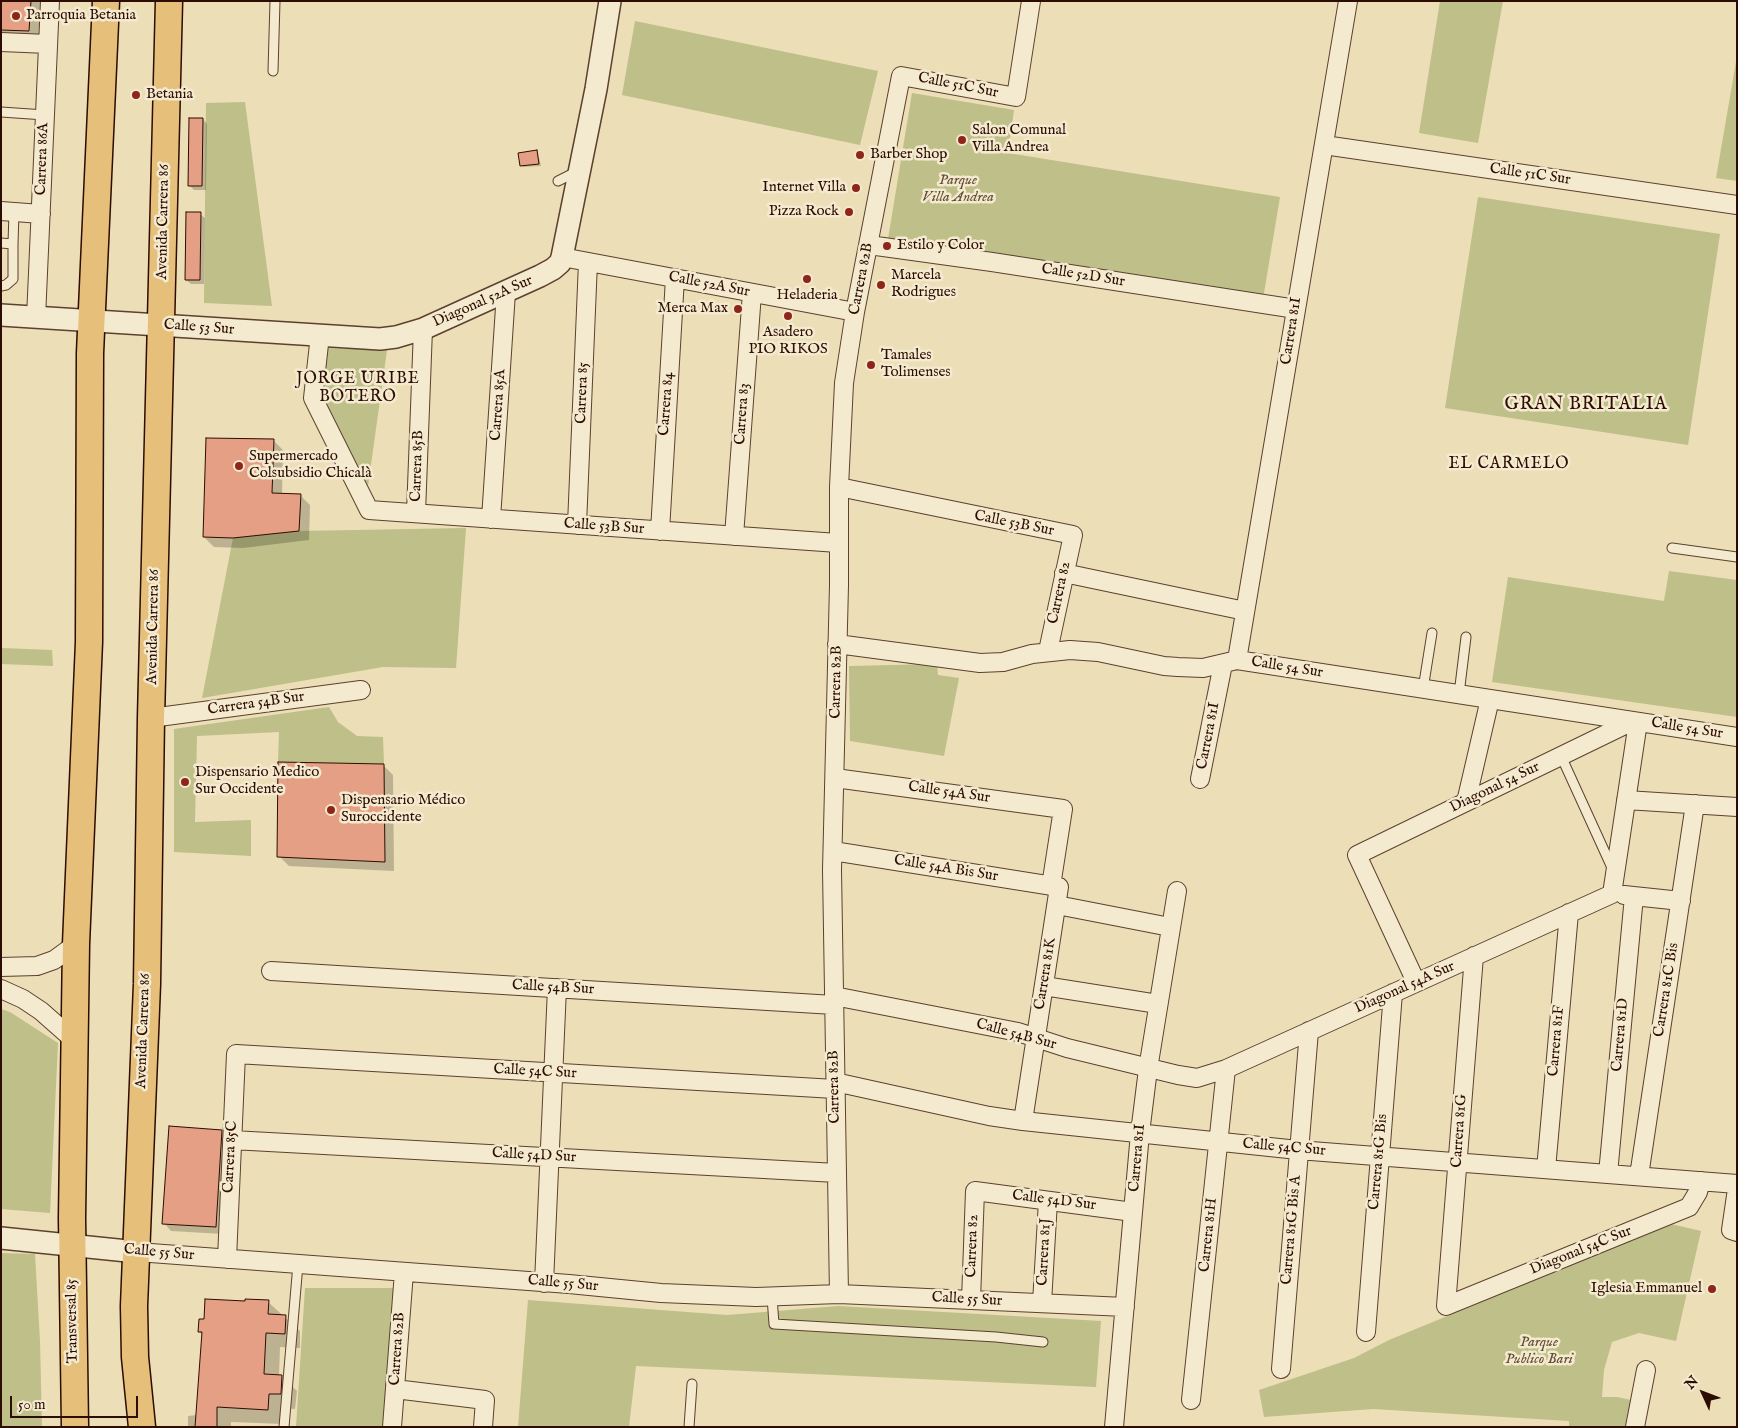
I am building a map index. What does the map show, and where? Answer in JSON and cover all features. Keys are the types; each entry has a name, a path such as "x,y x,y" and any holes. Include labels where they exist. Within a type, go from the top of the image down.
{"main road":[{"path":"72,1245 76,944 89,642 89,389 106,1"},
{"name":"Avenida Carrera 86","path":"137,1252 146,984 169,1"},
{"name":"Transversal 85","path":"72,1245 74,1427"},
{"path":"137,1252 134,1306 135,1357 142,1427"}],"street":[{"name":"Carrera 86A","path":"36,318 50,1"},
{"path":"562,257 596,89 610,1"},
{"name":"Calle 51C Sur","path":"901,76 1016,97 1031,1"},
{"name":"Carrera 81I","path":"1200,779 1230,662 1246,611 1348,1"},
{"path":"1,42 48,44"},
{"name":"Carrera 82B","path":"839,1294 833,851 838,487 844,383 855,312 901,76"},
{"name":"Calle 51C Sur","path":"1324,145 1737,205"},
{"path":"8,211 41,214"},
{"name":"Calle 52D Sur","path":"869,245 1296,309"},
{"name":"Calle 52A Sur","path":"562,257 855,312"},
{"name":"Diagonal 52A Sur","path":"396,338 423,329 506,292 553,268 560,263 562,257"},
{"name":"Carrera 85","path":"577,524 588,262"},
{"name":"Carrera 84","path":"660,530 675,278"},
{"name":"Carrera 85A","path":"490,518 506,292"},
{"name":"Carrera 83","path":"734,536 752,293"},
{"name":"Calle 53 Sur","path":"1,316 320,336 396,338"},
{"name":"Carrera 85B","path":"416,513 423,329"},
{"name":"Calle 53B Sur","path":"320,336 313,398 369,510 838,543"},
{"name":"Calle 53B Sur","path":"838,487 1072,535"},
{"name":"Carrera 82","path":"1048,651 1072,535"},
{"path":"1064,574 1246,611"},
{"name":"Calle 54 Sur","path":"837,644 980,663 1003,662 1048,651 1070,650 1091,652 1164,666 1203,668 1230,662 1459,694 1737,737"},
{"name":"Carrera 54B Sur","path":"151,718 361,690"},
{"path":"1466,802 1490,699"},
{"path":"1635,721 1612,894 1681,901"},
{"name":"Diagonal 54 Sur","path":"1416,982 1357,855 1635,721"},
{"name":"Calle 54A Sur","path":"835,778 1063,809"},
{"path":"1626,800 1737,807"},
{"name":"Carrera 81C Bis","path":"1639,1176 1695,804"},
{"name":"Carrera 81K","path":"1023,1121 1057,905 1055,886 1063,809"},
{"name":"Calle 54A Bis Sur","path":"833,851 1055,886"},
{"name":"Carrera 81I","path":"1114,1427 1140,1133 1148,1069 1177,891"},
{"name":"Diagonal 54A Sur","path":"1197,1078 1226,1070 1612,894"},
{"name":"Carrera 81D","path":"1608,1174 1634,896"},
{"path":"1057,905 1170,927"},
{"name":"Carrera 81F","path":"1546,1169 1569,913"},
{"path":"1,967 37,966 54,960 76,944"},
{"name":"Carrera 81G","path":"1446,1306 1474,956"},
{"name":"Calle 54B Sur","path":"271,971 558,988 834,1000 1018,1032 1067,1048 1148,1069 1197,1078"},
{"path":"1044,986 1158,1004"},
{"path":"544,1282 558,988"},
{"path":"1,989 23,999 41,1011 75,1041"},
{"name":"Carrera 81G Bis","path":"1366,1332 1393,993"},
{"name":"Carrera 81G Bis A","path":"1281,1369 1309,1031"},
{"name":"Calle 54C Sur","path":"236,1054 554,1073 835,1085 1023,1121 1298,1150 1737,1184"},
{"name":"Carrera 85C","path":"227,1259 236,1054"},
{"name":"Carrera 81H","path":"1192,1400 1226,1070"},
{"name":"Calle 54D Sur","path":"232,1140 837,1173"},
{"name":"Diagonal 54C Sur","path":"1446,1306 1689,1208 1698,1192 1701,1181"},
{"path":"1734,1231 1737,1189"},
{"name":"Carrera 82","path":"971,1300 975,1191"},
{"name":"Calle 54D Sur","path":"975,1191 1134,1212"},
{"name":"Carrera 81J","path":"1042,1303 1048,1200"},
{"name":"Calle 55 Sur","path":"1,1238 137,1252 544,1282 661,1293 772,1297 839,1294 1125,1307"},
{"name":"Carrera 82B","path":"392,1427 404,1272"},
{"path":"1635,1427 1646,1370"},
{"path":"395,1389 485,1400 483,1427"}],"lane":[{"path":"273,71 275,1"},
{"path":"1,112 45,114"},
{"path":"558,181 580,169"},
{"path":"1,286 6,285 13,279 13,244 8,211"},
{"path":"1,244 13,244"},
{"path":"1672,548 1737,557"},
{"path":"1423,689 1432,633"},
{"path":"1459,694 1466,637"},
{"path":"1561,756 1615,874"},
{"path":"284,1427 298,1264"},
{"path":"772,1297 774,1324 996,1336 1043,1342"},
{"path":"690,1427 692,1384"}],"green space":[{"path":"1440,1 1503,1 1478,143 1419,133"},
{"path":"635,21 878,71 860,145 622,95"},
{"path":"1737,56 1737,181 1716,178"},
{"name":"Parque Villa Andrea","path":"912,93 1014,110 1008,153 1280,197 1263,299 888,239"},
{"path":"245,102 272,306 204,303 206,103"},
{"path":"1478,197 1720,234 1688,445 1445,408"},
{"path":"325,348 387,350 368,486 327,406 320,385"},
{"path":"466,528 456,668 383,667 202,698 233,538 299,531"},
{"path":"1669,571 1737,580 1737,717 1492,682 1508,577 1664,601"},
{"path":"1,648 52,650 53,666 1,664"},
{"path":"937,664 938,675 959,678 944,756 850,741 849,666"},
{"path":"329,707 338,722 357,736 383,737 384,764 278,762 279,732 197,736 195,822 251,820 251,856 174,852 174,729"},
{"path":"1,1009 10,1012 58,1043 50,1213 1,1209"},
{"name":"Parque Publico Bari","path":"1671,1224 1701,1231 1676,1341 1639,1333 1612,1342 1604,1370 1602,1397 1617,1397 1631,1400 1625,1427 1569,1427 1569,1421 1373,1409 1264,1417 1259,1390 1354,1358 1389,1340"},
{"path":"1,1253 35,1254 42,1427 1,1427"},
{"path":"305,1288 395,1288 385,1427 296,1427"},
{"path":"528,1300 727,1315 838,1306 1101,1321 1096,1387 636,1366 629,1427 518,1427"}],"building":[{"name":"Parroquia Betania","path":"1,1 31,1 29,31 1,30"},
{"path":"189,118 203,118 202,186 188,186"},
{"path":"537,150 539,164 520,166 518,153"},
{"path":"186,212 201,212 200,280 185,280"},
{"name":"Supermercado Colsubsidio Chicalà","path":"206,438 274,439 272,493 301,494 299,531 233,538 203,537"},
{"name":"Dispensario Médico Suroccidente","path":"278,762 384,764 385,862 277,857"},
{"path":"169,1126 222,1130 216,1227 162,1224"},
{"path":"205,1299 269,1300 268,1314 286,1315 285,1334 266,1333 264,1374 282,1375 281,1394 269,1394 268,1410 217,1407 217,1427 195,1427 202,1332 198,1332 199,1319 204,1319"}],"place":[{"name":"Parroquia Betania","path":"16,16"},
{"name":"Betania","path":"136,95"},
{"name":"Salon Comunal Villa Andrea","path":"962,140"},
{"name":"Barber Shop","path":"860,155"},
{"name":"Internet Villa","path":"856,188"},
{"name":"Pizza Rock","path":"849,212"},
{"name":"Estilo y Color","path":"887,246"},
{"name":"Heladeria","path":"807,279"},
{"name":"Marcela Rodrigues","path":"881,285"},
{"name":"Merca Max","path":"738,309"},
{"name":"Asadero PIO RIKOS","path":"788,316"},
{"name":"Tamales Tolimenses","path":"871,365"},
{"name":"Supermercado Colsubsidio Chicalà","path":"239,466"},
{"name":"Dispensario Medico Sur Occidente","path":"185,782"},
{"name":"Dispensario Médico Suroccidente","path":"331,810"},
{"name":"Iglesia Emmanuel","path":"1712,1289"}],"district":[{"name":"JORGE URIBE BOTERO","path":"358,389"},
{"name":"GRAN BRITALIA","path":"1586,405"},
{"name":"EL CARMELO","path":"1509,465"}]}
